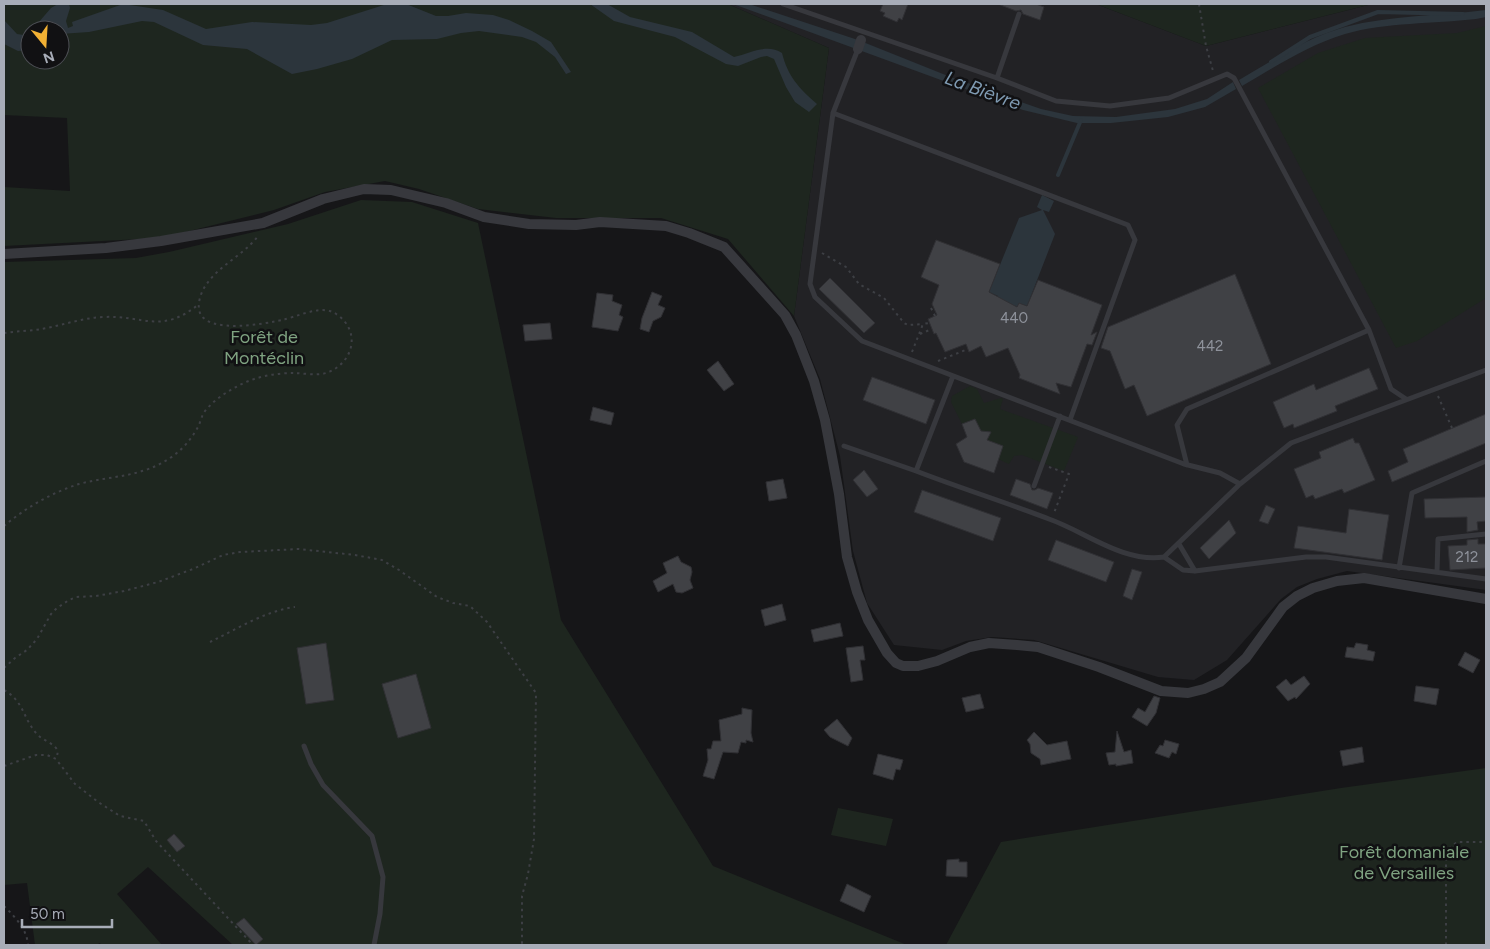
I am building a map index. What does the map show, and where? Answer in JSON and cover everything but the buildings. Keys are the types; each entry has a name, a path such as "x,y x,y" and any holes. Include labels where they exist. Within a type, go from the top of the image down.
{"street":[{"path":"4,254 106,248 161,241 262,223 323,199 364,189 391,190 446,203 484,217 529,224 576,225 600,222 666,226 724,247 785,315 796,335 814,380 825,420 847,557 857,592 868,620 887,653 896,664 903,666 918,666 937,661 970,647 989,643 1017,645 1038,648 1161,691 1188,692 1204,689 1220,682 1246,658 1283,607 1313,588 1337,581 1364,578 1486,598"}],"lane":[{"path":"783,4 861,41 997,78 1056,101 1110,106 1169,98 1228,74 1234,78 1369,330 1391,389 1406,398"},
{"path":"997,78 1019,14"},
{"path":"861,41 833,113 810,284 815,297 862,341 1188,465 1220,474 1240,484"},
{"path":"833,113 1128,225 1135,240 1070,420"},
{"path":"1188,465 1177,425 1187,409 1369,330"},
{"path":"1164,558 1240,484 1291,443 1406,398 1486,370"},
{"path":"916,471 946,399 953,376"},
{"path":"1034,486 1060,416"},
{"path":"844,446 1051,519 1122,552 1143,557 1164,558 1183,570 1195,572 1306,557 1326,557 1486,579"},
{"path":"1399,568 1412,493 1486,461"},
{"path":"1437,572 1438,538 1486,534"},
{"path":"1180,544 1195,572"},
{"path":"304,746 311,764 323,785 372,836 383,877 380,914 374,945"}],"path":[{"path":"1199,4 1206,46 1215,78"},
{"path":"4,526 41,501 78,484 142,472 172,456 193,436 204,413 213,402 240,384 274,374 326,373 344,362 350,354 352,336 350,328 338,315 330,311 318,311 263,323 228,326 217,325 203,317 200,312 199,304 204,288 220,268 246,249 257,238 262,230 262,223"},
{"path":"815,248 846,267 859,284 884,298 904,323 908,325 929,322"},
{"path":"4,333 43,329 77,320 104,317 163,321 175,319 186,314 199,304"},
{"path":"931,308 935,316"},
{"path":"909,359 924,324"},
{"path":"920,334 932,329"},
{"path":"938,361 968,349"},
{"path":"1438,398 1452,428"},
{"path":"1042,464 1070,474 1051,519"},
{"path":"4,668 27,650 37,639 51,614 69,600 76,597 103,595 139,587 179,575 223,555 240,552 272,550 320,551 382,560 437,597 453,603 470,606 488,622 536,693 534,839 522,896 522,945"},
{"path":"210,642 249,622 286,608 295,607"},
{"path":"4,690 22,706 36,733 55,747 57,751 56,759"},
{"path":"4,766 36,755 47,755 56,759 75,784 98,802 120,816 144,821 156,840 253,945"},
{"path":"1446,945 1446,857 1448,849 1457,842 1486,842"},
{"path":"4,906 25,932 28,945"}],"shaded area":[{"path":"728,4 1096,4 1206,46 1372,4 1486,4 1486,590 1347,571 1317,579 1297,587 1281,599 1227,660 1194,680 1158,677 1034,640 992,637 966,641 942,650 894,645 867,603 853,551 840,456 820,379 794,316 829,48"}],"green space":[{"path":"4,4 728,4 829,48 794,316 728,239 661,218 556,218 478,209 419,189 385,181 325,192 274,210 161,238 4,246 4,187 70,191 67,118 4,115"},
{"path":"1096,4 1372,4 1206,46"},
{"path":"1486,26 1486,298 1417,341 1396,348 1258,88 1318,53 1365,38 1457,33"},
{"name":"Forêt de Montéclin","path":"361,200 412,202 478,223 561,620 713,866 907,945 233,945 148,867 117,894 162,945 101,945 100,943 96,945 35,945 27,883 4,885 4,262 136,258 288,224"},
{"path":"970,386 977,389 984,403 1001,398 1003,399 1000,409 1078,437 1064,471 1022,455 1014,456 1009,464 998,459 1003,446 987,440 990,434 988,431 982,433 975,419 962,424 951,402 952,396"},
{"name":"Forêt domaniale de Versailles","path":"1486,768 1486,945 946,945 1001,842 1341,788"},
{"path":"838,808 893,819 886,846 831,835"}],"water":[{"path":"58,4 69,4 70,8 66,20 41,20 51,8"},
{"path":"123,4 163,10 206,29 252,22 311,25 327,23 387,4 406,4 436,16 466,13 493,15 509,20 551,42 571,72 566,74 555,57 536,42 522,37 479,31 437,39 392,40 352,59 292,74 247,49 203,45 154,22 142,21 89,32 70,33 70,27 73,26 72,22"},
{"path":"590,4 607,4 630,17 692,32 734,57 765,49 776,50 782,53 787,69 795,82 817,104 809,112 795,102 786,87 774,59 767,56 738,66 726,64 675,37 614,21"},
{"path":"733,4 749,4 858,40 948,76 1041,109 1073,116 1116,117 1175,109 1207,99 1233,82 1236,89 1205,107 1168,117 1111,123 1077,123 1023,110"},
{"path":"1486,10 1486,17 1476,19 1394,25 1345,34 1305,50 1242,86 1239,80 1304,43 1345,27 1380,20"},
{"path":"4,20 17,34 20,34 20,51 4,44"},
{"path":"1042,195 1054,201 1049,212 1043,210 1055,234 1027,306 1019,303 1017,307 996,300 998,296 989,292 1019,218 1042,210 1037,207"}],"waterway":[{"name":"La Bièvre","path":"1271,62 1310,37 1378,12 1463,14"},
{"path":"1058,175 1081,120"}]}
